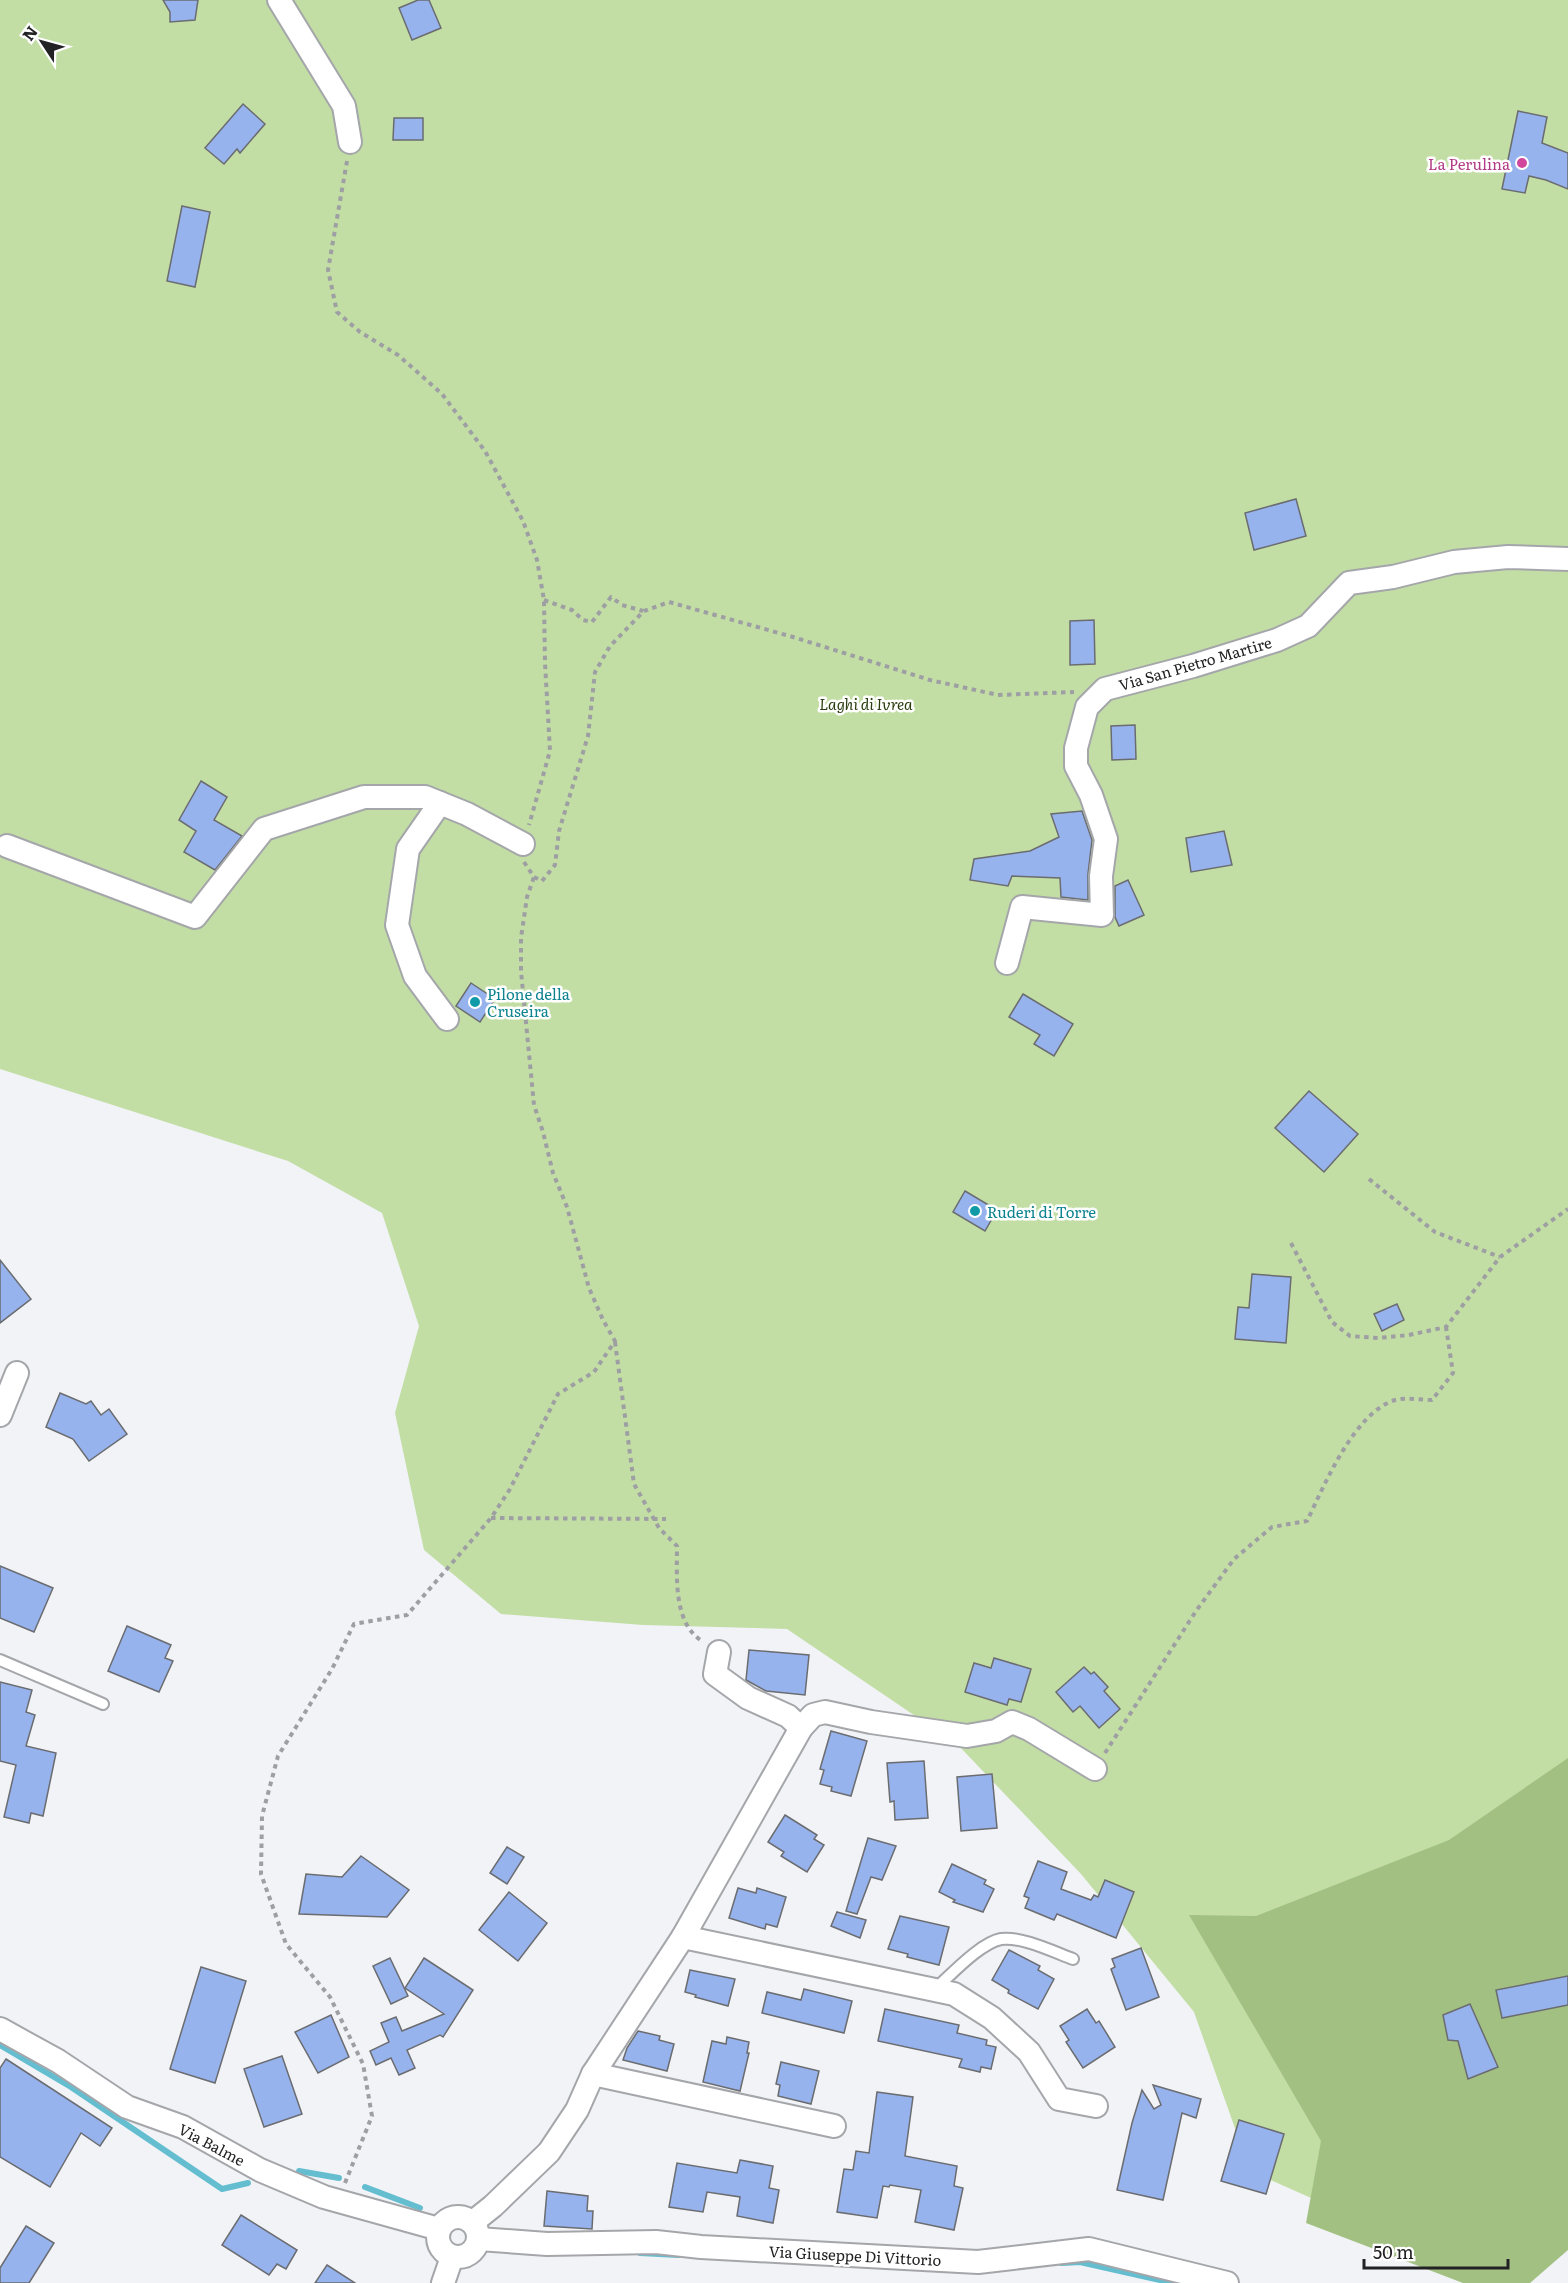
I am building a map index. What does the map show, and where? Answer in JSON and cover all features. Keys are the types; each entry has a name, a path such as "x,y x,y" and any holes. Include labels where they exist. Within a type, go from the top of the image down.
{"street":[{"path":"279,0 344,106 350,142"},
{"name":"Via San Pietro Martire","path":"1007,963 1022,907 1102,915 1101,876 1106,839 1091,795 1076,766 1076,747 1087,707 1106,688 1193,666 1277,640 1308,626 1349,583 1393,577 1454,562 1508,557 1568,559"},
{"path":"7,846 195,917 264,830 364,797 425,797 467,814 523,844"},
{"path":"440,803 408,849 398,925 415,976 447,1019"},
{"path":"0,1415 17,1373"},
{"path":"719,1652 715,1674 748,1698 789,1716 801,1728"},
{"path":"476,2230 461,2216 448,2219 439,2229 437,2240 443,2251 452,2257 465,2257 474,2250 476,2230 493,2206 549,2152 577,2110 593,2074 683,1937 801,1728 813,1715 825,1712 871,1722 967,1736 996,1731 1012,1722 1029,1729 1095,1769"},
{"path":"683,1937 954,1994 992,2018 1029,2052 1059,2099 1096,2106"},
{"name":"Via Balme","path":"0,2029 58,2061 127,2107 183,2127 260,2170 338,2201 439,2229"},
{"path":"593,2074 834,2127"},
{"name":"Via Giuseppe Di Vittorio","path":"476,2230 546,2244 656,2242 978,2262 1089,2249 1227,2283"},
{"path":"443,2283 452,2257"}],"lane":[{"path":"0,1660 103,1704"},
{"path":"934,1990 986,1945 1002,1939 1017,1940 1073,1959"}],"path":[{"path":"350,142 328,270 337,312 360,332 398,355 442,394 485,451 522,520 537,560 544,600 550,751 523,844 524,864 534,877 542,881 555,865 561,822 588,736 595,672 610,646 644,611 669,602 793,637 930,680 998,695 1085,692 1106,688"},
{"path":"544,600 572,610 583,621 592,622 611,597 622,605 644,611"},
{"path":"534,877 527,897 521,949 521,971 534,1105 553,1173 567,1207 589,1288 615,1341 634,1484 659,1528 677,1546 678,1585 682,1614 694,1636 719,1652"},
{"path":"1369,1179 1435,1232 1500,1257"},
{"path":"1291,1243 1332,1322 1350,1336 1378,1338 1399,1336 1446,1327 1500,1257 1568,1209"},
{"path":"1095,1769 1196,1611 1234,1559 1272,1527 1307,1521 1353,1436 1374,1411 1396,1400 1432,1400 1453,1373 1446,1327"},
{"path":"338,2201 372,2116 363,2064 330,1996 286,1944 261,1874 262,1816 278,1756 332,1669 354,1624 407,1615 491,1518 510,1489 558,1394 594,1372 615,1341"},
{"path":"491,1518 666,1519"}],"green space":[{"name":"Laghi di Ivrea","path":"0,0 1568,0 1568,2198 1336,2209 1250,2171 1194,2012 1081,1874 958,1745 787,1629 643,1625 501,1614 424,1550 395,1413 419,1326 382,1213 288,1161 0,1069"},
{"path":"1568,1758 1568,2250 1530,2283 1463,2283 1306,2223 1321,2141 1189,1915 1256,1916 1449,1840"}],"building":[{"path":"163,0 198,0 195,20 170,22 170,12"},
{"path":"418,0 429,0 441,28 412,40 399,8"},
{"path":"243,104 265,124 240,153 237,149 224,164 205,148"},
{"name":"La Perulina","path":"1518,111 1547,117 1542,143 1568,153 1568,189 1529,176 1525,193 1502,189"},
{"path":"394,118 423,118 423,140 393,140"},
{"path":"182,206 210,212 195,287 167,281"},
{"path":"1296,499 1306,536 1254,550 1245,513"},
{"path":"1094,620 1095,664 1070,665 1070,621"},
{"path":"1135,725 1136,759 1112,760 1111,726"},
{"path":"201,781 227,797 214,820 242,836 215,870 184,852 196,831 179,820"},
{"path":"1082,811 1092,840 1088,900 1061,897 1060,878 1012,876 1008,886 970,880 974,859 1030,851 1059,837 1051,814"},
{"path":"1224,831 1232,865 1191,872 1186,838"},
{"path":"1128,880 1144,915 1119,926 1115,917 1115,886"},
{"name":"Pilone della Cruseira","path":"471,983 495,999 480,1022 456,1006"},
{"path":"1023,994 1073,1024 1054,1056 1034,1044 1040,1035 1009,1017"},
{"path":"1309,1091 1358,1134 1324,1172 1275,1128"},
{"name":"Ruderi di Torre","path":"965,1191 997,1210 985,1231 953,1212"},
{"path":"0,1260 31,1299 0,1323"},
{"path":"1252,1274 1291,1277 1286,1343 1235,1339 1238,1307 1249,1308"},
{"path":"1397,1304 1404,1320 1382,1331 1374,1314"},
{"path":"60,1393 86,1404 91,1401 101,1415 109,1409 127,1434 89,1461 73,1439 46,1427"},
{"path":"0,1566 53,1588 34,1632 0,1618"},
{"path":"127,1626 171,1645 165,1658 173,1661 159,1692 108,1671"},
{"path":"749,1650 809,1655 805,1695 766,1691 746,1680"},
{"path":"994,1658 1031,1669 1021,1702 1009,1699 1007,1705 965,1692 974,1663 991,1668"},
{"path":"1084,1667 1091,1674 1094,1672 1108,1687 1104,1691 1120,1709 1099,1728 1080,1706 1073,1712 1056,1692"},
{"path":"0,1682 32,1690 26,1712 35,1715 26,1746 56,1753 43,1816 31,1813 29,1823 4,1817 16,1765 0,1761"},
{"path":"831,1731 867,1741 851,1796 831,1791 832,1787 820,1784 824,1770 820,1769"},
{"path":"924,1761 928,1818 895,1820 894,1801 890,1802 887,1763"},
{"path":"992,1774 997,1828 961,1831 957,1777"},
{"path":"785,1815 817,1835 814,1839 824,1845 807,1872 781,1856 784,1852 768,1842"},
{"path":"868,1838 896,1846 882,1880 871,1877 857,1914 846,1911"},
{"path":"507,1847 524,1857 507,1884 490,1873"},
{"path":"361,1856 409,1890 387,1917 299,1914 306,1874 342,1877"},
{"path":"1038,1861 1067,1872 1061,1889 1091,1900 1094,1895 1098,1897 1105,1880 1134,1892 1116,1938 1057,1914 1054,1920 1025,1908 1029,1898 1024,1896"},
{"path":"952,1864 986,1880 984,1884 994,1889 983,1912 953,1902 955,1900 939,1892"},
{"path":"738,1888 756,1893 757,1888 786,1897 777,1927 766,1924 765,1929 729,1918"},
{"path":"509,1892 547,1923 518,1961 479,1930"},
{"path":"837,1912 866,1920 860,1938 831,1926"},
{"path":"900,1916 949,1927 939,1965 907,1957 908,1954 888,1949"},
{"path":"1141,1948 1159,1997 1126,2010 1111,1969 1115,1967 1112,1959"},
{"path":"1009,1950 1040,1966 1038,1970 1054,1979 1038,2009 1008,1993 1009,1990 992,1980"},
{"path":"390,1958 408,1996 391,2004 373,1966"},
{"path":"424,1958 473,1990 443,2037 440,2035 407,2050 415,2068 399,2075 391,2058 376,2065 370,2051 389,2042 381,2023 396,2017 402,2031 444,2014 405,1988"},
{"path":"201,1967 246,1981 215,2083 170,2069"},
{"path":"690,1970 735,1979 728,2006 685,1992"},
{"path":"1568,1976 1568,2005 1502,2018 1496,1990"},
{"path":"804,1989 852,2001 844,2033 762,2013 767,1992 801,2000"},
{"path":"1470,2004 1498,2067 1468,2079 1458,2041 1448,2040 1443,2015"},
{"path":"885,2009 959,2025 957,2033 987,2040 986,2045 996,2047 991,2069 981,2067 980,2072 959,2067 962,2059 878,2041"},
{"path":"1087,2009 1096,2023 1099,2021 1115,2047 1083,2068 1066,2042 1069,2040 1060,2026"},
{"path":"331,2015 349,2057 318,2073 295,2032"},
{"path":"638,2031 660,2036 659,2040 674,2044 667,2071 623,2060 627,2048"},
{"path":"727,2037 749,2042 747,2053 749,2053 740,2091 703,2082 712,2041 726,2044"},
{"path":"282,2056 302,2114 264,2127 244,2069"},
{"path":"6,2059 112,2128 100,2146 81,2133 50,2187 0,2157 0,2068"},
{"path":"781,2062 819,2071 811,2104 778,2096 780,2085 776,2084"},
{"path":"1153,2085 1201,2099 1196,2118 1182,2113 1163,2200 1117,2190 1142,2090 1154,2109 1161,2105"},
{"path":"877,2092 913,2097 905,2156 957,2166 954,2186 963,2188 954,2230 915,2222 921,2190 890,2185 889,2187 883,2186 877,2218 837,2212 844,2169 853,2170 856,2151 869,2153"},
{"path":"1239,2120 1284,2134 1266,2194 1221,2181"},
{"path":"740,2160 773,2166 769,2188 779,2190 773,2223 737,2216 740,2197 707,2192 703,2212 669,2207 677,2163 737,2173"},
{"path":"547,2191 588,2196 587,2211 593,2211 592,2229 544,2226"},
{"path":"241,2215 297,2250 286,2269 277,2264 269,2275 222,2245"},
{"path":"26,2226 54,2243 29,2283 0,2283 0,2268"},
{"path":"327,2265 355,2283 315,2283"}],"waterway":[{"path":"0,2045 71,2087 222,2189 248,2183"},
{"path":"299,2171 339,2178"},
{"path":"365,2187 420,2208"},
{"path":"640,2253 678,2255"},
{"path":"1062,2263 1080,2262 1173,2283"}],"place":[{"name":"La Perulina","path":"1522,163"},
{"name":"Pilone della Cruseira","path":"475,1002"},
{"name":"Ruderi di Torre","path":"975,1211"}]}
